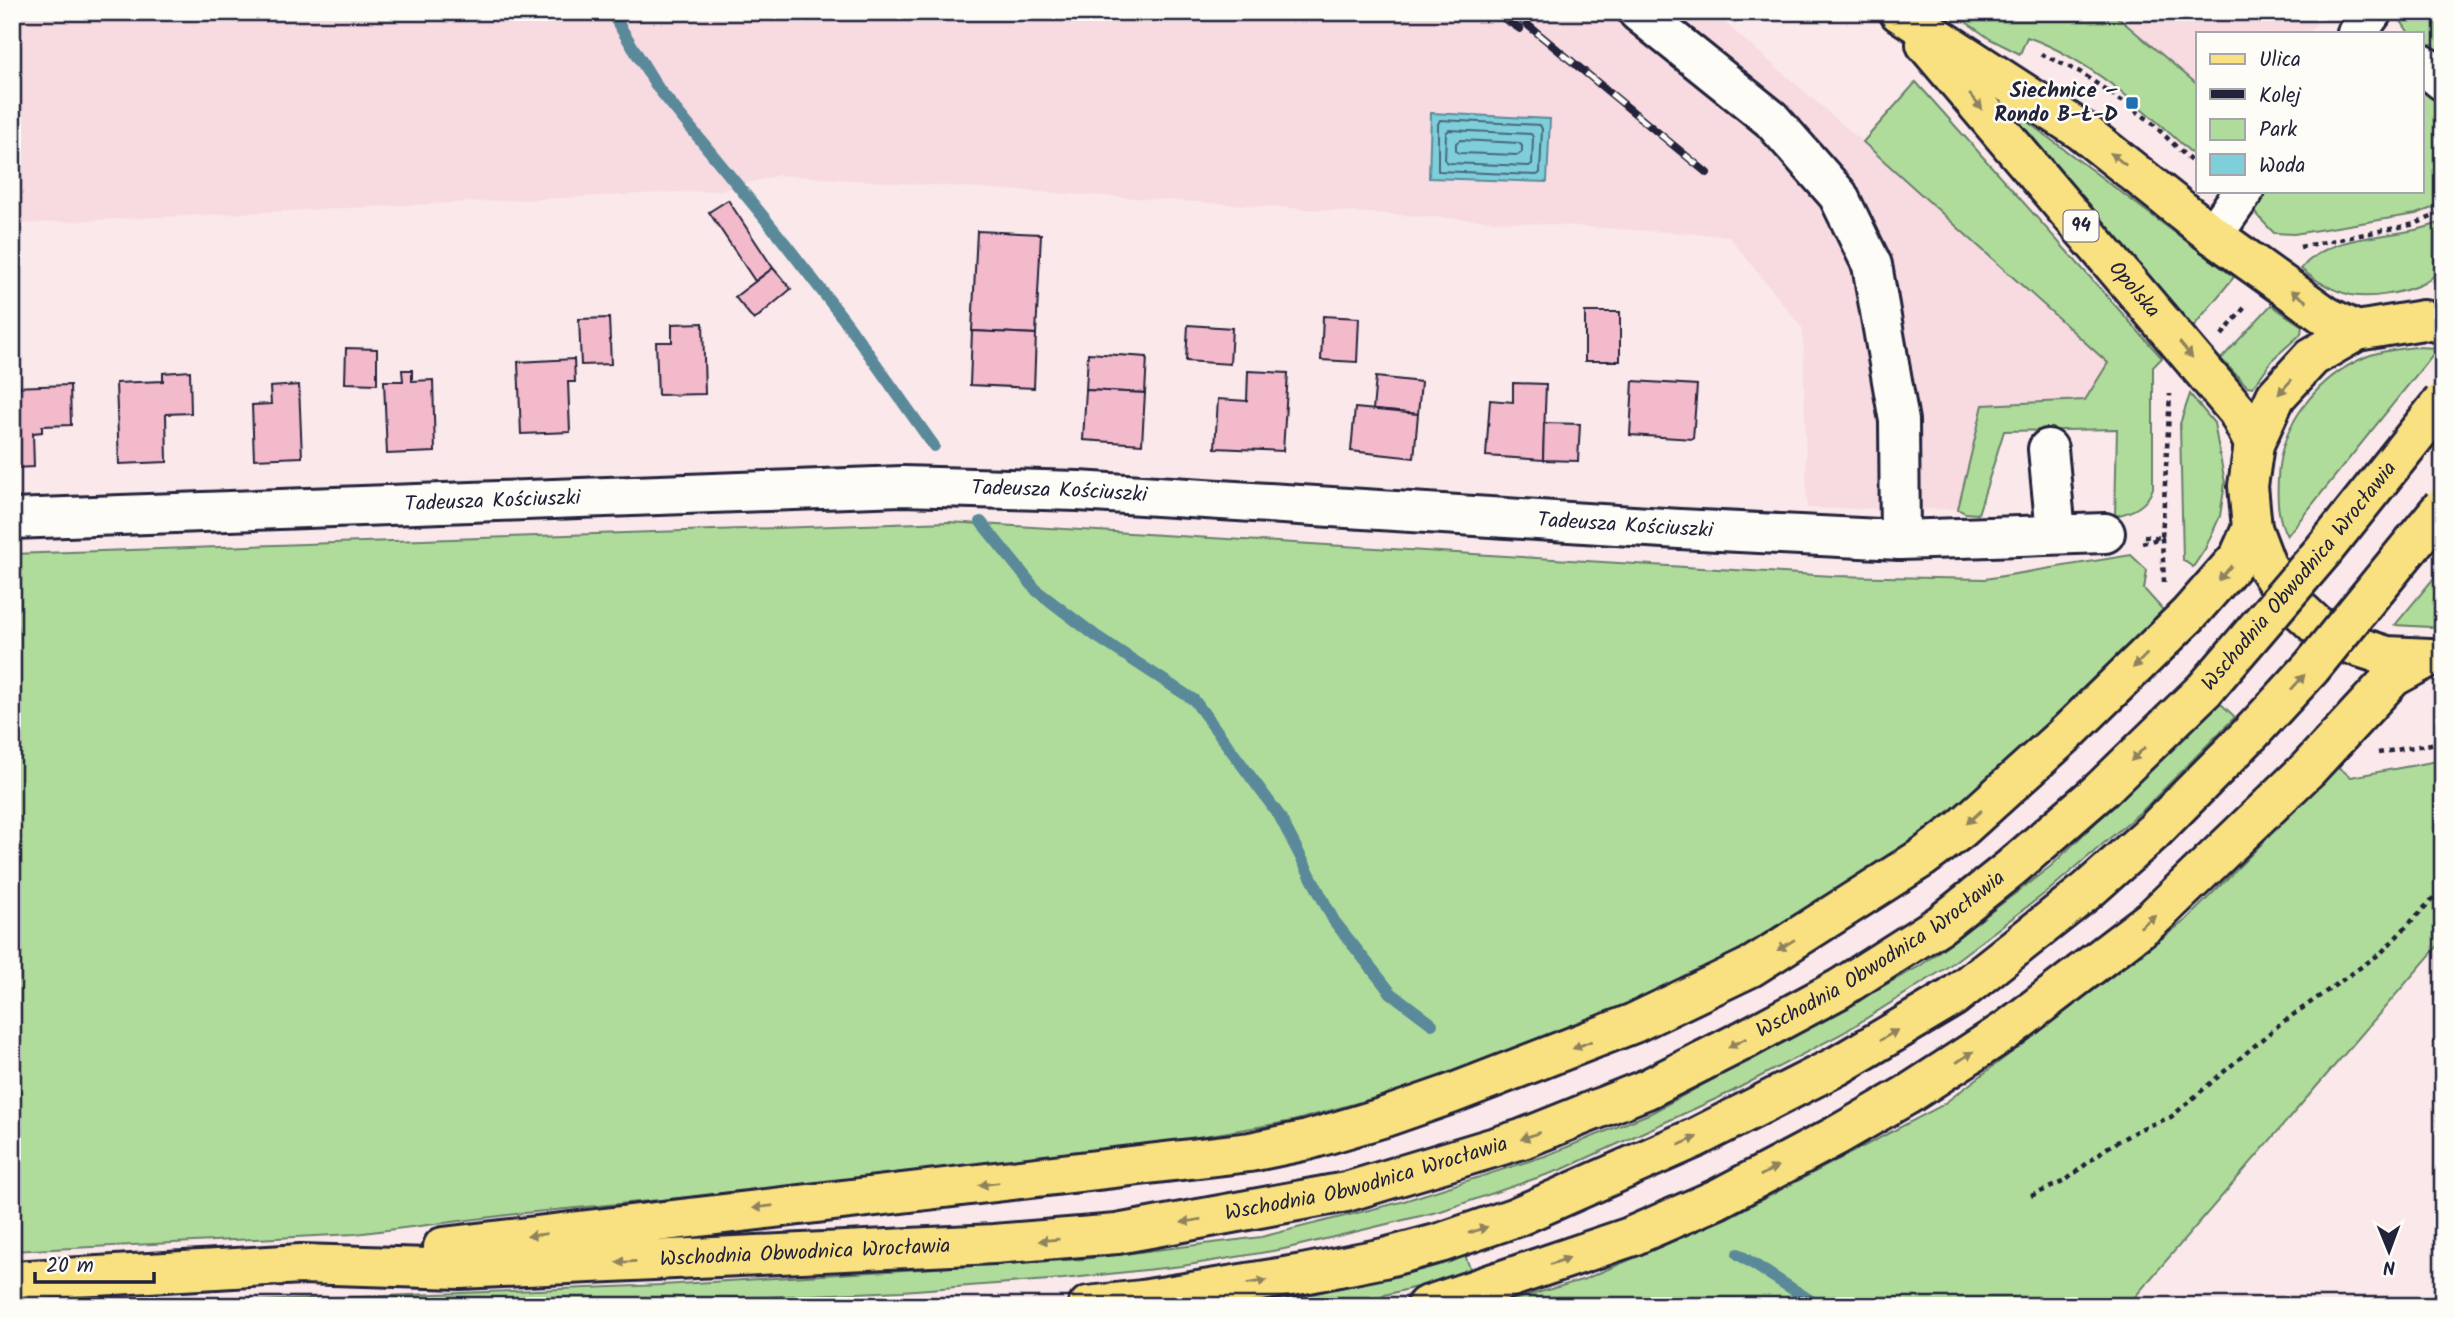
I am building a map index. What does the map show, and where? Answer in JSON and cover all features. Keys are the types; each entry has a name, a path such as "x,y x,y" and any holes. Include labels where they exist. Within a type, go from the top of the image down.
{"main road":[{"name":"Opolska","path":"1899,13 2082,131 2213,234 2326,316 2357,331"},
{"name":"Opolska","path":"1899,13 2238,412 2254,444"},
{"path":"2434,658 2387,656 2350,644 2316,625 2287,598 2266,565 2252,528 2248,486 2254,444 2277,396 2312,357 2357,331 2436,314"},
{"name":"Wschodnia Obwodnica Wrocławia","path":"12,1281 301,1265 460,1269 1008,1243 1117,1234 1346,1192 1522,1139 1647,1089 1744,1040 1839,989 1941,925 2101,790 2205,689 2307,570 2443,401"},
{"path":"1088,1306 1155,1298 1384,1258 1440,1243 1516,1217 1695,1138 1836,1066 1953,997 2088,890 2153,832 2252,732 2318,659 2443,506"},
{"path":"301,1265 775,1206 869,1198 1250,1152 1308,1140 1385,1117 1564,1053 1751,967 1922,858 1961,829 2068,732 2189,614 2239,557 2252,528"},
{"path":"1426,1306 1642,1232 1717,1199 1907,1095 2007,1030 2152,919 2308,769 2393,677 2434,658"}],"street":[{"path":"1638,12 1771,119 1838,195 1872,265 1877,289 1899,421 1900,540"},
{"path":"2424,66 2443,81"},
{"path":"2213,234 2243,192"},
{"path":"2048,449 2056,533"},
{"name":"Tadeusza Kościuszki","path":"12,519 902,486 1078,491 1680,529 1900,540 2056,533 2121,539"}],"path":[{"path":"2039,53 2080,72 2149,120 2196,166"},
{"path":"2121,539 2162,538"},
{"path":"2031,1196 2065,1181 2105,1149 2140,1129 2171,1117 2280,1024 2381,953 2443,888"}],"shaded area":[{"path":"12,12 1712,12 1863,142 2108,363 2085,400 1983,405 1958,509 1807,508 1803,329 1729,236 778,175 722,190 12,224"},
{"path":"2109,12 2328,12 2310,32 2196,32 2196,83"}],"green space":[{"path":"1952,12 2109,12 2116,16 2196,83 2196,157 2118,89 2074,59 2027,37 2020,54 1990,39"},
{"path":"2398,12 2443,12 2443,62 2424,46 2424,32 2408,32"},
{"path":"2424,78 2443,93 2443,204 2416,214 2294,234 2274,233 2249,207 2255,192 2424,192"},
{"path":"1916,82 2162,358 2153,367 2153,488 2143,504 2133,510 2115,516 2117,429 2004,431 1978,514 1965,513 1958,509 1983,405 2085,400 2108,363 1863,142"},
{"path":"2009,108 2234,277 2193,327 2002,113"},
{"path":"2443,221 2443,266 2428,280 2414,287 2377,296 2351,295 2325,285 2301,269 2314,256 2330,247 2368,237 2407,232"},
{"path":"2271,305 2302,326 2301,334 2274,358 2253,387 2247,386 2221,359"},
{"path":"2415,347 2438,348 2287,536 2278,508 2280,458 2294,421 2305,404 2333,376 2350,365 2379,352"},
{"path":"2190,394 2214,423 2225,483 2220,516 2205,549 2193,567 2183,560 2180,424"},
{"path":"949,522 1833,576 1985,579 2131,555 2147,570 2144,589 2163,610 2001,774 1931,828 1829,898 1652,999 1442,1079 1293,1121 1133,1148 743,1192 524,1213 355,1234 12,1251 12,554"},
{"path":"2443,567 2443,625 2395,625"},
{"path":"2219,702 2235,717 2144,809 2048,891 1946,968 1843,1033 1731,1092 1563,1169 1441,1211 1284,1249 1182,1266 1063,1279 902,1291 561,1306 134,1306 662,1285 1083,1259 1261,1237 1401,1202 1545,1156 1651,1113 1920,966 2051,866"},
{"path":"2443,760 2443,940 2127,1306 1644,1306 1642,1302 1636,1306 1493,1306 1585,1279 1727,1218 1941,1106 2186,920 2338,767 2351,777"},
{"path":"1464,1253 1472,1273 1341,1306 1256,1306 1354,1285"}],"water":[{"path":"1431,113 1550,119 1547,182 1429,178"}],"building":[{"path":"728,200 773,268 755,281 709,212"},
{"path":"977,231 1041,234 1036,334 972,331"},
{"path":"773,268 791,289 754,320 735,297"},
{"path":"1585,312 1620,312 1620,361 1585,361"},
{"path":"1323,316 1359,318 1357,362 1321,360"},
{"path":"609,318 611,364 581,365 579,319"},
{"path":"703,323 705,394 658,395 656,342 672,342 672,324"},
{"path":"1188,325 1232,328 1230,364 1186,361"},
{"path":"972,331 1036,334 1034,388 970,385"},
{"path":"346,348 377,349 377,384 345,383"},
{"path":"1088,353 1147,357 1145,393 1086,390"},
{"path":"574,359 575,382 568,382 570,432 521,434 518,362"},
{"path":"402,370 412,370 412,381 433,380 435,452 387,454 384,381 403,381"},
{"path":"190,371 191,413 166,414 167,462 119,464 116,383 163,381 163,373"},
{"path":"1248,371 1288,373 1283,451 1215,448 1218,399 1247,401"},
{"path":"1376,377 1421,382 1418,414 1373,410"},
{"path":"1633,381 1697,385 1693,439 1630,435"},
{"path":"1513,383 1546,384 1543,460 1486,456 1490,400 1513,402"},
{"path":"70,385 71,425 42,426 42,432 33,433 34,467 12,468 12,387"},
{"path":"299,385 302,457 254,459 252,405 271,404 270,387"},
{"path":"1086,390 1145,393 1142,444 1083,440"},
{"path":"1355,408 1418,414 1414,458 1351,451"},
{"path":"1544,423 1580,424 1578,461 1543,460"}],"waterway":[{"path":"611,12 658,88 849,326 934,446"},
{"path":"981,522 1037,591 1096,636 1194,700 1279,815 1334,921 1391,993 1432,1024"},
{"path":"1738,1254 1819,1306"}],"railway":[{"path":"1494,12 1520,29"},
{"path":"1512,12 1707,173"}],"place":[{"name":"Siechnice – Rondo B-Ł-D","path":"2132,103"}]}
